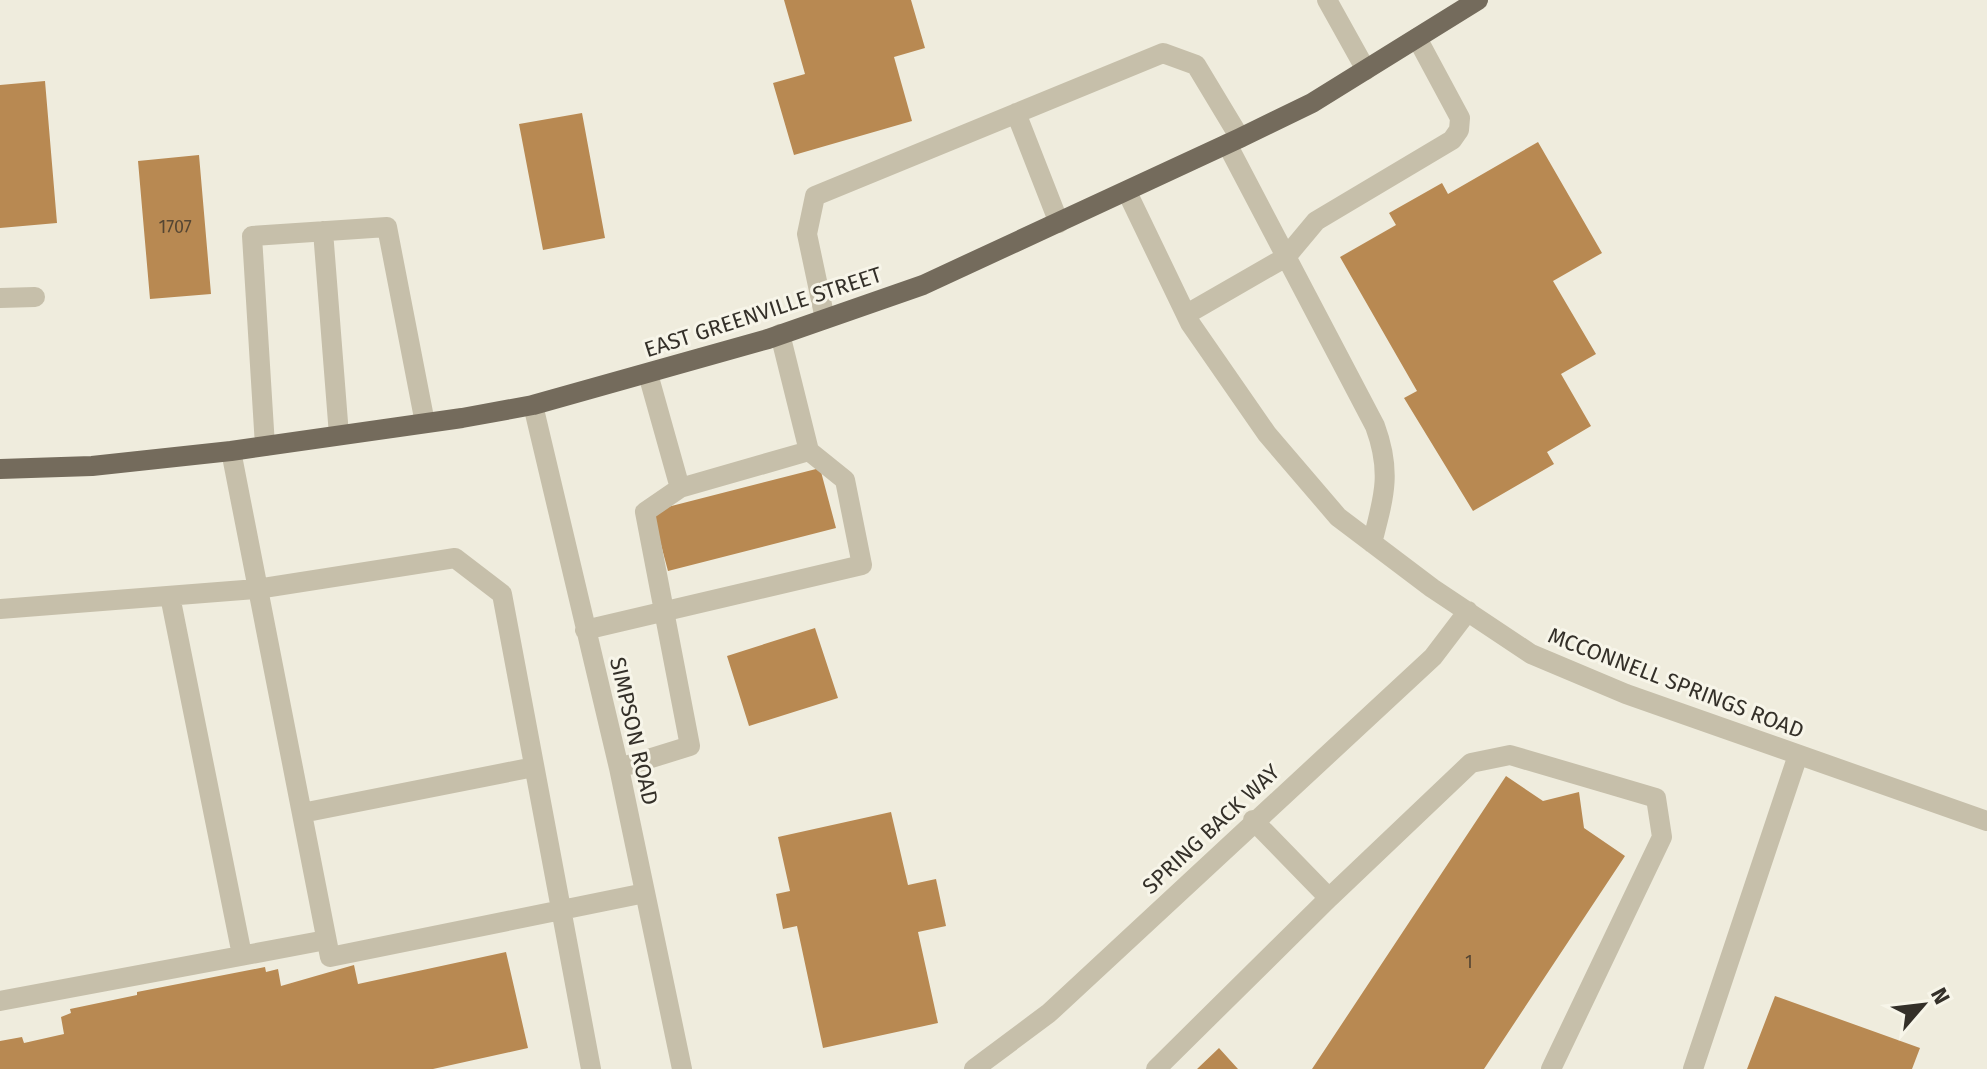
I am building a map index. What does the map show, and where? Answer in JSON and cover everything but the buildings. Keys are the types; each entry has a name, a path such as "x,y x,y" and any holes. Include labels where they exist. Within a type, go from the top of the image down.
{"main road":[{"name":"EAST GREENVILLE STREET","path":"0,469 92,466 231,451 533,405 780,334 923,285 1234,141 1312,103 1478,0"}],"street":[{"path":"1327,0 1366,70"},
{"path":"1187,314 1286,257 1316,221 1452,140 1459,130 1460,118 1417,38"},
{"path":"825,319 807,234 815,196 1163,53 1196,65 1286,257 1375,426 1385,454 1386,490 1372,543"},
{"path":"1016,113 1059,223"},
{"name":"MCCONNELL SPRINGS ROAD","path":"1127,192 1187,314 1267,434 1338,517 1372,543 1531,654 1626,694 1987,821"},
{"path":"265,446 252,236 387,227 425,423"},
{"path":"323,231 339,435"},
{"path":"0,298 35,297"},
{"path":"585,630 862,565 845,480 809,451 780,334"},
{"path":"648,374 680,488"},
{"name":"SIMPSON ROAD","path":"533,405 619,768 682,1069"},
{"path":"231,451 330,957 645,893"},
{"path":"619,768 690,746 645,512 680,488 809,451"},
{"path":"0,609 257,589 455,558 502,594 591,1069"},
{"path":"170,596 242,955"},
{"name":"SPRING BACK WAY","path":"974,1069 1049,1013 1253,820 1433,657 1468,611"},
{"path":"1156,1069 1471,763 1510,755 1656,798 1662,837 1551,1069"},
{"path":"1693,1069 1798,755"},
{"path":"302,813 534,767"},
{"path":"1253,820 1329,898"},
{"path":"0,1001 326,940"}]}
